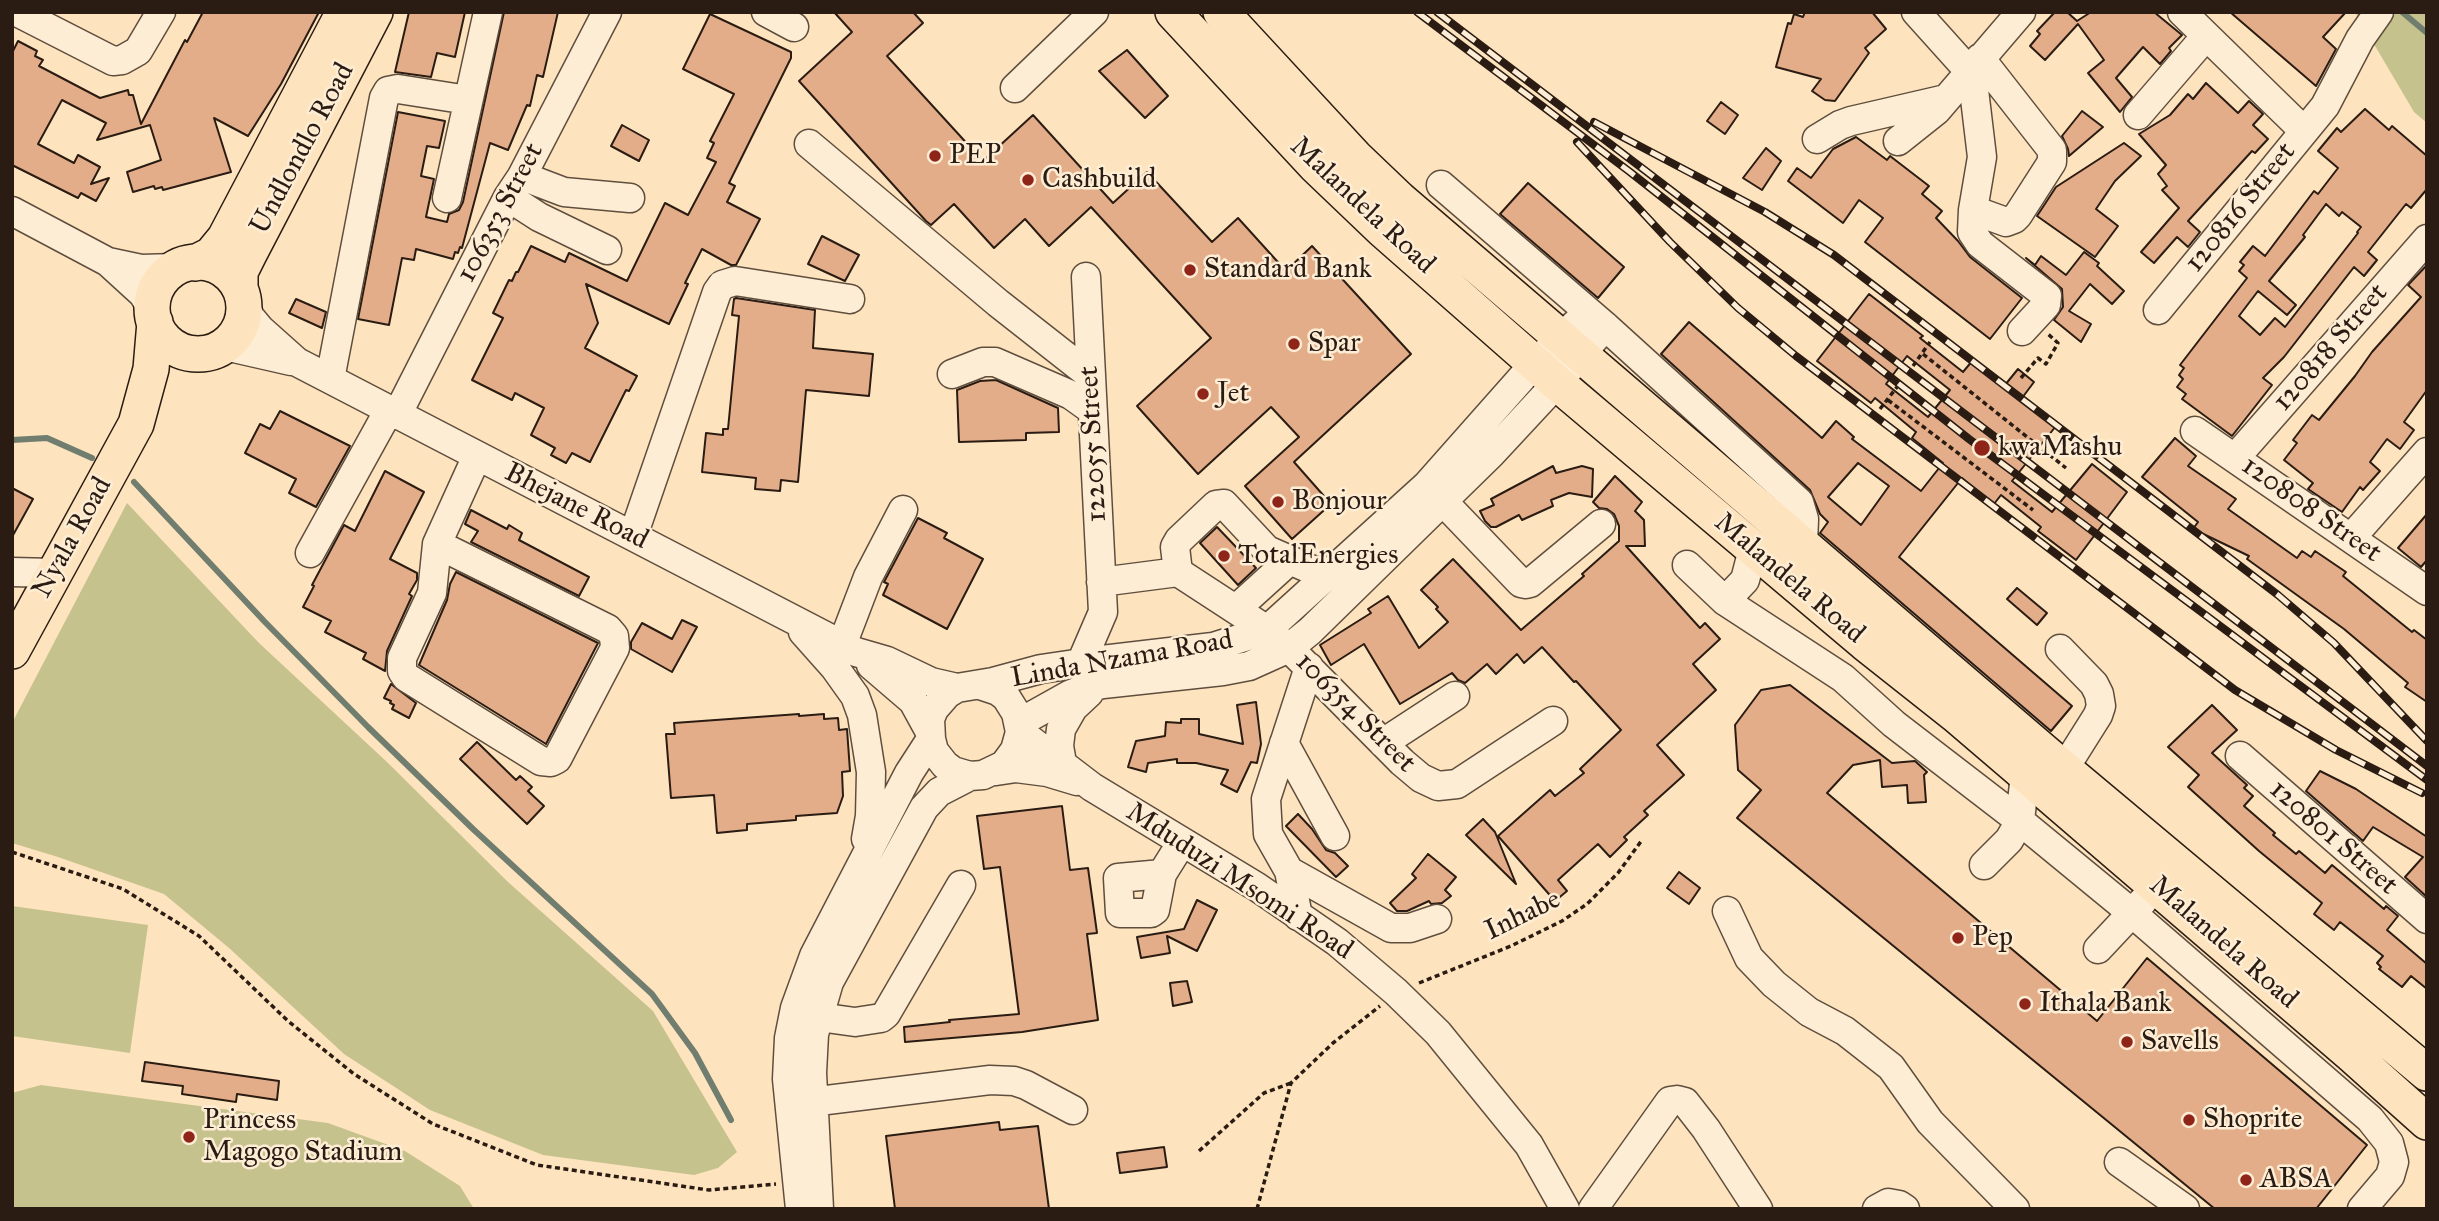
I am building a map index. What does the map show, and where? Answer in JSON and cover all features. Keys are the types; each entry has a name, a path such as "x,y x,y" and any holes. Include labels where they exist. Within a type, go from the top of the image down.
{"main road":[{"name":"Undlondlo Road","path":"185,265 211,255 225,238 344,12"},
{"name":"Undlondlo Road","path":"241,294 240,272 376,12"},
{"name":"Malandela Road","path":"1173,12 1348,198 1546,373 1749,564 1780,571 2025,774 2427,1122"},
{"name":"Malandela Road","path":"1221,12 1355,157 1390,191 2064,769 2427,1073"},
{"path":"206,263 226,272 241,294 244,313 241,325 234,337 219,349 190,354 178,349 168,343 154,316 153,300 161,282 185,265 206,263"},
{"name":"Nyala Road","path":"134,426 151,369 154,316"},
{"name":"Nyala Road","path":"12,651 134,426 178,374 195,361 219,349"}],"street":[{"path":"17,12 113,61 122,60 138,51 161,12"},
{"path":"447,198 488,12"},
{"name":"106353 Street","path":"310,553 393,413 607,12"},
{"path":"766,12 793,27"},
{"path":"1015,88 1094,12"},
{"path":"1916,12 1974,64 2052,150 2052,162 2014,219 2006,222 1973,210"},
{"path":"1898,141 1937,110 2021,12"},
{"path":"2182,12 2304,131"},
{"name":"120816 Street","path":"2158,310 2325,106 2360,39 2379,12"},
{"path":"2138,115 2206,36"},
{"path":"1974,64 1974,90 1982,157 1972,232 1980,244 2047,296 2046,305 2022,331"},
{"path":"330,379 384,98 388,91 398,89 468,100"},
{"path":"1817,139 1852,121 1946,99"},
{"path":"810,144 998,303 1091,376"},
{"path":"1441,185 1596,319 1799,502 1804,519 1803,545"},
{"path":"515,187 630,198"},
{"path":"515,187 539,217 607,250"},
{"path":"12,211 108,262 143,294 154,316"},
{"name":"120818 Street","path":"2236,457 2427,239"},
{"path":"108,262 141,269 185,265"},
{"name":"122055 Street","path":"1081,663 1096,634 1103,612 1086,276"},
{"path":"633,536 717,292 722,285 735,281 850,299"},
{"name":"Bhejane Road","path":"241,294 250,317 297,362 849,648 887,661 931,682 968,687"},
{"name":"Linda Nzama Road","path":"968,687 1041,669 1139,656 1181,663 1249,666 1299,657 1310,631 1364,579 1435,493 1596,319"},
{"name":"Bhejane Road","path":"219,349 297,362"},
{"path":"952,374 984,362 995,362 1071,395 1092,410"},
{"name":"120808 Street","path":"2194,430 2427,591"},
{"path":"2351,538 2427,453"},
{"path":"437,544 608,629 614,636 615,648 557,759 551,762 541,761 406,677 402,671 401,658 432,593 437,544 477,456"},
{"path":"1435,493 1521,583 1526,584 1601,524"},
{"name":"Linda Nzama Road","path":"1020,727 1072,694 1181,663 1267,630 1334,568 1435,493"},
{"path":"1101,582 1178,572 1175,547 1178,540 1221,503 1224,503 1266,550 1290,560 1334,568 1364,579"},
{"path":"849,648 868,577 903,510"},
{"path":"1236,609 1290,560"},
{"path":"1725,601 1749,564"},
{"path":"1687,565 1725,601 1843,678 1895,724 2020,821 2370,1119 2389,1143 2394,1162 2390,1176 2361,1209"},
{"path":"12,572 54,573"},
{"name":"106354 Street","path":"1178,572 1267,630 1299,657 1421,778 1437,786 1457,784 1553,721"},
{"path":"778,610 818,646 855,696 862,715 869,747 871,808 865,844 856,872"},
{"path":"1103,612 1116,634 1139,656"},
{"name":"Bhejane Road","path":"849,648 913,701 930,736"},
{"path":"2060,649 2094,684 2101,706 2064,769"},
{"path":"1298,916 1289,871 1268,834 1265,816 1266,799 1284,743 1299,657"},
{"path":"1062,763 1059,746 1061,729 1066,718 1073,708 1103,684"},
{"path":"807,1012 829,982 924,807 939,792 983,774 1004,765 1016,750 1020,727 1006,697 998,691 968,687 947,694 934,709 930,719 930,736 934,751 953,771 983,774"},
{"path":"1383,743 1455,696"},
{"name":"Mduduzi Msomi Road","path":"1020,727 1092,786 1337,942 1396,992 1437,1033 1529,1145 1565,1209"},
{"path":"798,1196 801,1104 813,1060 814,1034 807,1012 814,956 930,736"},
{"path":"1284,743 1335,836"},
{"name":"120801 Street","path":"2240,756 2427,919"},
{"name":"Mduduzi Msomi Road","path":"983,774 1016,768 1047,772 1092,786"},
{"path":"1984,865 2009,840 2020,821 2025,774"},
{"path":"1162,874 1182,842"},
{"path":"1289,871 1391,928 1409,928 1437,919"},
{"path":"807,1012 855,1022 881,1018 886,1014 961,885"},
{"path":"2098,949 2157,887"},
{"path":"1727,911 1749,958 1774,984 1809,1012 1845,1031 1891,1067 1930,1122 2015,1209"},
{"path":"801,1104 990,1080 1014,1081 1026,1085 1073,1110"},
{"path":"1593,1209 1670,1101 1677,1100 1685,1102 1706,1129 1758,1209"},
{"path":"801,1104 819,1209"},
{"path":"2119,1162 2185,1209"},
{"path":"1877,1209 1888,1203 1906,1209"}],"path":[{"path":"1913,366 1930,342"},
{"path":"2021,378 2038,358 2046,364 2059,343"},
{"path":"1923,354 2066,468"},
{"path":"1880,409 1897,387"},
{"path":"1888,400 2033,510"},
{"name":"Inhabe","path":"1291,1083 1333,1043 1396,992 1511,946 1562,921 1587,904 1618,873 1642,839"},
{"path":"12,852 123,889 199,936 298,1029 354,1074 433,1124 537,1165 709,1190 798,1196"},
{"path":"1199,1151 1264,1093 1291,1083"},
{"path":"1257,1209 1291,1083"}],"shaded area":[{"path":"2355,12 2427,12 2427,123 2414,112"},
{"path":"127,503 259,643 387,762 508,882 653,1011 737,1152 718,1168 694,1175 543,1155 430,1110 344,1054 229,948 164,894 12,843 12,723"},
{"path":"12,906 148,925 130,1053 12,1036"},
{"name":"Princess Magogo Stadium","path":"41,1085 328,1123 405,1151 460,1186 474,1209 12,1209 12,1093"}],"building":[{"path":"203,12 319,12 281,84 248,136 214,118 231,172 163,190 162,187 155,189 154,186 133,192 127,172 161,160 150,125 97,140 106,123 62,100 38,144 74,163 78,155 100,167 91,184 109,178 96,201 81,193 78,198 12,165 12,53 18,41 37,51 35,56 43,60 39,66 100,98 128,90 129,95 133,95 141,124 185,40 187,42"},
{"path":"409,12 465,12 455,57 437,53 431,77 395,72"},
{"path":"504,12 558,12 543,77 537,75 530,106 527,105 508,150 490,143 462,248 460,247 458,253 455,252 453,259 416,249 414,260 402,258 389,325 358,319 398,112 445,121 439,148 427,146 421,176 434,179 426,217 447,222 449,214 459,210 463,202"},
{"path":"834,12 913,12 923,23 887,56 983,161 1033,115 1113,203 1147,172 1212,242 1238,218 1286,271 1312,246 1411,354 1294,462 1331,504 1292,539 1245,486 1299,437 1271,407 1198,474 1137,406 1211,338 1091,207 1049,246 1025,219 994,248 954,204 931,225 926,221 799,81 852,32"},
{"path":"1805,12 1872,12 1886,29 1865,48 1869,53 1835,101 1825,100 1812,91 1821,79 1776,67 1788,23 1791,24 1794,14 1803,17"},
{"path":"2055,12 2067,12 2077,21 2091,12 2154,12 2182,35 2169,48 2171,51 2160,64 2143,47 2116,78 2132,97 2120,112 2088,73 2104,60 2078,24 2045,60 2030,46 2040,34 2037,31"},
{"path":"2230,12 2346,12 2323,37 2336,49 2316,86"},
{"path":"710,14 791,52 791,58 729,183 735,186 727,202 760,219 736,265 731,265 702,249 669,324 586,284 598,323 585,348 637,376 629,391 626,390 590,462 572,453 566,463 551,455 555,448 531,435 544,408 515,393 512,400 472,380 503,318 493,313 509,280 512,281 518,272 531,246 565,262 569,253 627,281 665,203 688,215 716,162 707,158 714,143 710,141 734,94 683,69"},
{"path":"1127,50 1168,96 1145,118 1099,71"},
{"path":"2206,83 2238,113 2249,101 2263,114 2253,125 2268,139 2255,153 2252,151 2188,221 2200,232 2188,247 2177,237 2154,263 2141,252 2179,208 2162,190 2167,186 2158,174 2166,165 2139,134 2170,115 2188,94 2193,99"},
{"path":"1721,102 1738,115 1725,134 1707,121"},
{"path":"2365,109 2389,130 2392,126 2427,156 2427,189 2411,208 2406,204 2368,252 2377,260 2364,276 2354,267 2284,357 2263,378 2272,385 2232,436 2182,399 2186,394 2177,387 2183,379 2179,375 2184,368 2180,365 2247,278 2239,271 2244,265 2240,262 2253,246 2265,256 2314,191 2318,194 2338,168 2318,151 2337,128 2341,132","holes":["2326,204 2339,216 2342,212 2361,227 2358,233 2285,327 2275,318 2260,335 2239,316 2258,291 2287,315 2296,305 2269,281 2305,237 2303,235"]},
{"path":"2082,111 2103,127 2069,156 2062,136"},
{"path":"622,125 649,140 639,161 611,146"},
{"path":"1856,137 1887,160 1890,156 1929,186 1922,194 1942,211 1936,218 1970,257 2022,298 1990,339 1865,242 1883,218 1859,200 1843,223 1788,181 1797,168 1811,178 1833,149"},
{"path":"2124,143 2141,156 2115,181 2096,209 2118,226 2095,257 2037,216 2056,187"},
{"path":"1766,148 1781,161 1762,190 1743,178"},
{"path":"1528,183 1624,267 1598,298 1500,214"},
{"path":"822,236 859,255 845,281 808,264"},
{"path":"2084,252 2099,263 2097,266 2124,291 2112,304 2090,284 2069,311 2091,324 2081,342 2054,320 2063,307 2062,289 2026,258 2035,265 2041,256 2066,275"},
{"path":"2427,265 2427,390 2404,422 2414,430 2400,449 2387,439 2370,462 2380,471 2363,490 2360,487 2342,512 2308,489 2313,483 2284,460 2297,443 2293,440 2312,415 2319,420 2372,352 2421,297 2408,285"},
{"path":"1869,294 1923,336 1920,338 1963,372 1973,360 2005,385 2018,369 2034,382 2022,398 2056,426 2012,481 2052,512 2092,464 2127,492 2076,560 2038,531 2041,527 2001,495 1994,504 1962,478 1899,557 2072,706 2051,731 1820,533 1828,522 1820,514 1810,490 1661,354 1689,322 1822,438 1836,421 1854,437 1852,439 1921,491 1943,463 1912,438 1916,432 1875,398 1871,403 1817,361","holes":["1907,356 1950,390 1928,417 1886,384","1858,463 1889,486 1861,525 1828,497"]},
{"path":"736,298 815,310 813,348 873,354 869,396 806,390 798,482 781,480 780,491 755,489 756,478 702,472 706,433 723,435 723,429 728,429 739,316 732,315"},
{"path":"296,299 326,312 322,328 289,313"},
{"path":"996,380 1058,408 1059,432 1026,433 1026,440 959,442 957,390 980,381"},
{"path":"280,411 350,446 316,507 289,493 296,479 245,453 260,424 270,429"},
{"path":"2175,438 2196,456 2188,466 2236,499 2228,509 2297,558 2302,551 2311,557 2315,551 2346,572 2343,576 2412,632 2414,630 2427,640 2427,702 2405,687 2408,683 2344,629 2247,559 2249,556 2193,529 2198,522 2142,477"},
{"path":"1553,466 1556,473 1582,466 1593,469 1592,497 1569,493 1551,500 1553,506 1522,520 1519,515 1496,527 1491,527 1485,521 1480,511 1494,505 1491,499"},
{"path":"385,471 424,492 390,559 417,573 417,580 387,651 385,671 363,659 366,653 325,632 331,621 303,607 344,525 355,531"},
{"path":"1615,476 1642,502 1635,511 1644,520 1645,546 1626,546 1700,628 1705,623 1720,639 1693,664 1716,690 1657,745 1684,775 1644,811 1648,815 1624,837 1627,840 1610,857 1598,844 1558,880 1567,891 1555,901 1498,836 1550,790 1555,796 1584,773 1580,769 1621,730 1542,647 1524,663 1517,654 1496,674 1487,664 1465,683 1452,673 1400,704 1364,644 1331,665 1320,645 1371,613 1368,609 1388,596 1419,648 1448,622 1421,590 1453,559 1521,630 1584,576 1582,574 1619,541 1619,526 1614,514 1599,508 1593,502"},
{"path":"12,488 33,499 12,537"},
{"path":"471,510 507,529 509,525 522,533 519,540 589,577 579,596 471,542 478,531 465,524"},
{"path":"2427,514 2427,560 2421,567 2398,548"},
{"path":"918,518 947,533 944,538 983,559 947,629 883,595 888,584 884,582"},
{"path":"1217,527 1256,568 1238,585 1200,543"},
{"path":"456,572 598,643 546,744 419,665"},
{"path":"2017,588 2047,613 2037,625 2007,599"},
{"path":"682,620 697,627 672,672 631,649 631,642 642,623 672,639"},
{"path":"391,684 416,703 409,718 392,709 394,705 384,698"},
{"path":"1790,685 1892,763 1915,761 1927,772 1924,775 1926,802 1908,803 1907,785 1882,787 1880,760 1853,765 1827,793 2097,1021 2147,958 2367,1145 2316,1209 2215,1209 1737,818 1761,790 1738,770 1735,725 1761,690"},
{"path":"1256,702 1261,744 1257,763 1251,762 1237,792 1221,784 1228,770 1196,763 1177,763 1177,759 1148,763 1146,772 1128,767 1136,741 1165,736 1166,722 1181,723 1181,719 1199,719 1199,734 1243,744 1237,705"},
{"path":"2212,705 2237,730 2212,753 2247,785 2244,788 2253,796 2244,806 2296,854 2299,851 2325,873 2332,865 2384,909 2386,906 2398,916 2387,930 2427,964 2427,989 2411,976 2402,987 2379,969 2381,967 2377,963 2383,956 2340,922 2334,930 2314,914 2322,903 2188,787 2199,775 2168,747"},
{"path":"824,714 824,719 838,718 839,730 847,729 850,771 842,772 843,796 837,813 747,824 747,830 717,833 714,795 671,798 666,734 675,734 674,723"},
{"path":"477,742 516,780 520,776 532,787 528,791 544,806 527,824 460,759"},
{"path":"2320,771 2356,789 2427,837 2427,897 2405,877 2423,857 2373,827 2363,841 2306,791"},
{"path":"1062,806 1070,870 1088,868 1097,933 1087,934 1098,1020 1022,1032 905,1042 904,1027 1019,1014 1000,867 984,869 977,816"},
{"path":"1298,814 1326,850 1335,853 1348,866 1336,877 1286,826"},
{"path":"1483,819 1495,832 1516,884 1466,835"},
{"path":"1428,854 1456,877 1445,890 1451,896 1442,903 1431,904 1429,901 1407,911 1397,911 1390,903 1416,878 1412,874"},
{"path":"1679,872 1700,888 1689,904 1667,888"},
{"path":"1197,900 1217,910 1197,951 1167,936 1170,953 1141,958 1137,937 1184,929"},
{"path":"1187,981 1192,1002 1173,1006 1170,983"},
{"path":"145,1062 279,1081 277,1100 237,1094 236,1102 182,1094 183,1086 142,1081"},
{"path":"999,1122 1000,1130 1038,1126 1049,1209 895,1209 886,1136"},
{"path":"1164,1147 1167,1167 1120,1173 1117,1153"}],"waterway":[{"path":"2402,12 2427,33"},
{"path":"12,440 47,438 92,458"},
{"path":"134,482 368,727 473,829 652,994 695,1053 731,1120"}],"railway":[{"path":"1417,12 1630,172 1969,439 2427,780"},
{"path":"1437,12 2427,766"},
{"path":"1594,122 1765,212 1834,255 2278,595 2334,643 2427,741"},
{"path":"1577,142 1670,242 1738,308 1796,356 2235,690 2336,750 2422,793"}],"place":[{"name":"PEP","path":"935,156"},
{"name":"Cashbuild","path":"1028,180"},
{"name":"Standard Bank","path":"1190,270"},
{"name":"Spar","path":"1294,344"},
{"name":"Jet","path":"1203,394"},
{"name":"kwaMashu","path":"1982,448"},
{"name":"Bonjour","path":"1278,502"},
{"name":"TotalEnergies","path":"1224,556"},
{"name":"Pep","path":"1958,938"},
{"name":"Ithala Bank","path":"2025,1004"},
{"name":"Savells","path":"2127,1042"},
{"name":"Shoprite","path":"2189,1120"},
{"name":"Princess Magogo Stadium","path":"189,1137"},
{"name":"ABSA","path":"2246,1180"}]}
